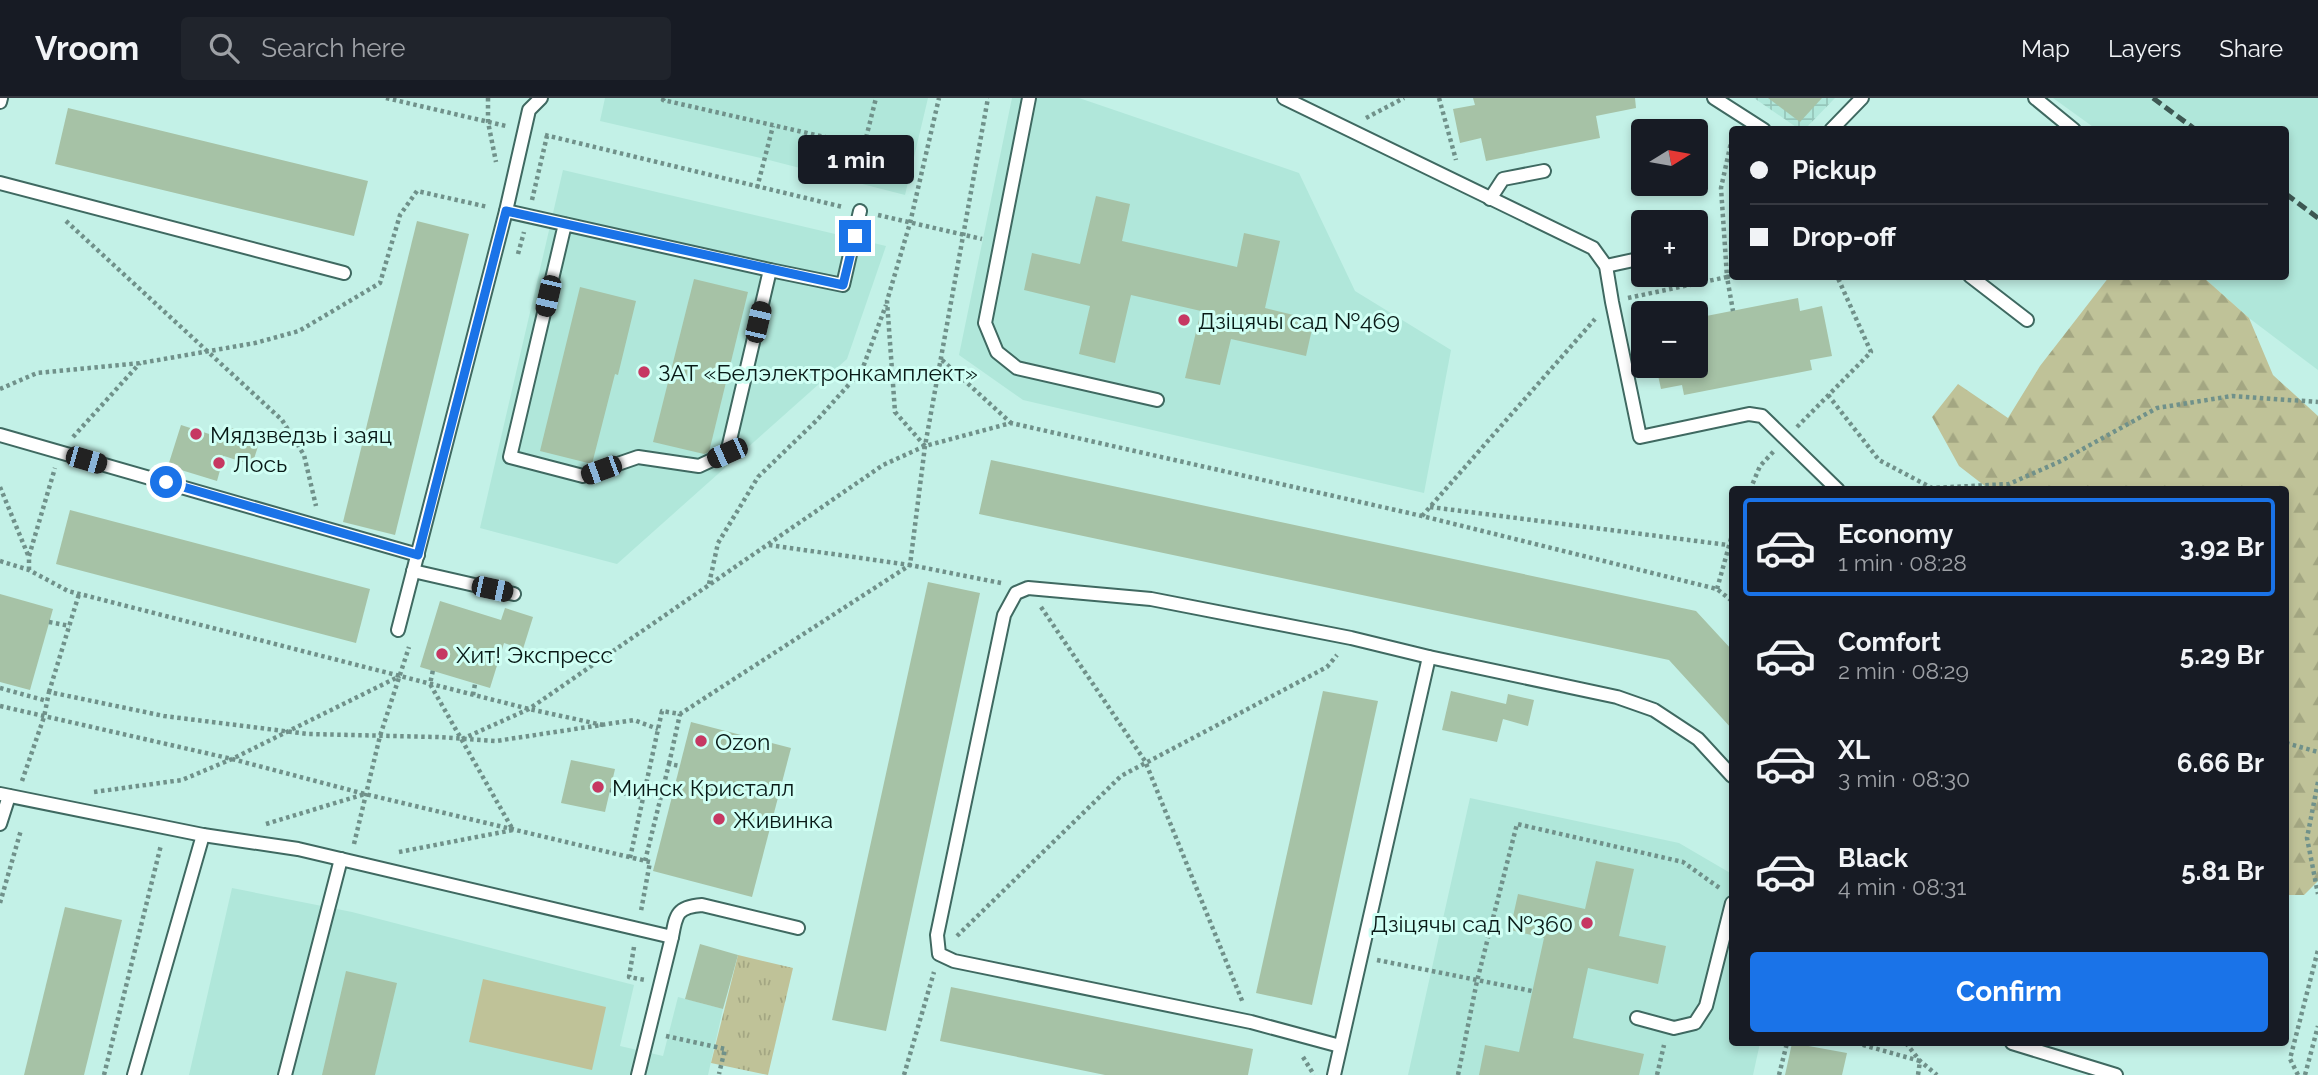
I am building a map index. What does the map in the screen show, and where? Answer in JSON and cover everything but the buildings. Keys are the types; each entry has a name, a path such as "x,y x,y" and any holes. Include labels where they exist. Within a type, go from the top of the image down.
{"lane":[{"path":"398,630 506,211 529,110 541,98"},
{"path":"1029,98 985,323 997,352 1017,368 1157,400"},
{"path":"1284,98 1593,248 1606,266 1640,437 1749,414 1762,416 1834,486"},
{"path":"1714,98 1758,126"},
{"path":"1835,126 1862,98"},
{"path":"2035,98 2069,126"},
{"path":"1490,199 1503,179 1544,171"},
{"path":"0,183 344,272"},
{"path":"506,211 843,285 860,211"},
{"path":"565,224 510,457 583,476 638,457 699,466 727,453 770,270"},
{"path":"1606,266 1631,261"},
{"path":"1975,280 2028,320"},
{"path":"0,435 418,555"},
{"path":"413,571 514,594"},
{"path":"1340,1046 1251,1022 954,961 939,954 937,935 1004,615 1016,593 1028,588 1151,599 1351,638 1617,697 1654,710 1698,739 1729,773"},
{"path":"1334,1075 1429,657"},
{"path":"0,824 13,797 203,835 298,849 672,937"},
{"path":"134,1075 203,835"},
{"path":"285,1075 345,860"},
{"path":"638,1075 676,916 686,906 702,905 798,929"},
{"path":"1637,1018 1674,1028 1695,1023 1706,1006 1729,915"},
{"path":"2022,1046 2116,1075"}],"path":[{"path":"386,98 488,122"},
{"path":"488,98 488,122 498,173"},
{"path":"664,98 663,100 863,146 876,98"},
{"path":"709,585 718,543 758,477 817,420 862,370 887,301 910,223 939,98"},
{"path":"630,858 662,711 680,714 910,565 925,446 988,98"},
{"path":"1346,129 1404,98"},
{"path":"1439,98 1462,185"},
{"path":"757,188 772,126"},
{"path":"524,130 757,188 1000,243"},
{"path":"1729,152 1721,188 1729,267"},
{"path":"0,389 37,373 141,363 255,343 299,331 380,282 401,215 417,191 506,211"},
{"path":"65,220 282,420 304,455 325,529"},
{"path":"1422,516 1612,302 1729,277"},
{"path":"1730,280 1733,311"},
{"path":"1752,486 1760,466 1871,352 1838,280"},
{"path":"887,301 895,412 925,446"},
{"path":"941,359 1012,423"},
{"path":"29,570 29,556 60,452 141,363"},
{"path":"1828,395 1879,460 1928,486"},
{"path":"1970,486 2009,484 2061,461 2157,408 2232,396 2318,402"},
{"path":"462,739 529,709 883,466 925,446 1012,423 1422,516 1717,589 1729,599"},
{"path":"0,487 29,556"},
{"path":"1430,507 1729,547"},
{"path":"768,544 910,565 1028,588 1145,761 1251,1022"},
{"path":"1717,589 1729,550"},
{"path":"0,561 29,570 79,594 472,695 605,725"},
{"path":"0,903 13,797 44,717 79,594"},
{"path":"49,622 70,626"},
{"path":"904,1075 939,954 1121,776 1327,667 1351,638"},
{"path":"433,670 430,684 513,830"},
{"path":"93,792 182,780 289,732 401,676"},
{"path":"345,860 380,736 401,676"},
{"path":"472,695 475,684"},
{"path":"0,688 47,701"},
{"path":"49,692 164,716 289,732 496,741 634,720 658,729"},
{"path":"0,706 232,759 647,862 680,714"},
{"path":"2289,744 2318,752"},
{"path":"669,764 680,766"},
{"path":"2318,782 2307,838 2318,894"},
{"path":"610,790 643,798"},
{"path":"260,826 365,794"},
{"path":"1458,1075 1477,981 1517,824 1683,862 1723,890"},
{"path":"104,1075 165,827"},
{"path":"391,853 513,830"},
{"path":"2298,1075 2290,1059 2318,950"},
{"path":"1361,957 1532,991"},
{"path":"1657,1075 1668,1026"},
{"path":"2305,1075 2318,1026"},
{"path":"658,1034 725,1049 719,1074 726,1075"},
{"path":"1779,1075 1786,1046"},
{"path":"1867,1046 1920,1061"},
{"path":"1908,1046 1920,1061 1937,1075"},
{"path":"1918,1075 1920,1061"}],"shaded area":[{"path":"605,98 928,98 905,195 600,121"},
{"name":"Дзіцячы сад №469","path":"1012,98 1079,98 1299,173 1355,291 1451,350 1424,493 1023,400 959,355"},
{"path":"1754,98 1835,98 1808,126 1795,126"},
{"path":"2053,98 2318,98 2318,370 2249,318 2206,280 2289,280 2289,126 2092,126"},
{"path":"563,170 886,246 847,359 617,564 480,528"},
{"name":"Дзіцячы сад №360","path":"1470,798 1679,843 1729,872 1729,1046 1759,1046 1753,1075 1408,1075"},
{"path":"232,888 352,912 634,985 620,1046 663,1056 678,997 723,1009 708,1075 189,1075"}],"green space":[{"path":"2107,280 2206,280 2249,318 2273,375 2318,416 2318,881 2304,895 2289,895 2289,486 1985,486 1959,466 1932,417 1958,384 2008,418 2040,366"},
{"path":"738,955 793,968 768,1075 711,1063"},
{"path":"483,979 606,1007 592,1070 469,1042"}],"railway":[{"path":"2153,98 2191,126"},
{"path":"2289,196 2318,218"}],"place":[{"name":"Дзіцячы сад №469","path":"1184,320"},
{"name":"ЗАТ «Белэлектронкамплект»","path":"644,372"},
{"name":"Мядзведзь і заяц","path":"196,434"},
{"name":"Лось","path":"219,463"},
{"name":"Хит! Экспресс","path":"442,654"},
{"name":"Ozon","path":"701,741"},
{"name":"Минск Кристалл","path":"598,787"},
{"name":"Живинка","path":"719,819"},
{"name":"Дзіцячы сад №360","path":"1587,923"}],"route":[{"path":"166,482 418,555 506,211 843,285 855,236"}]}
